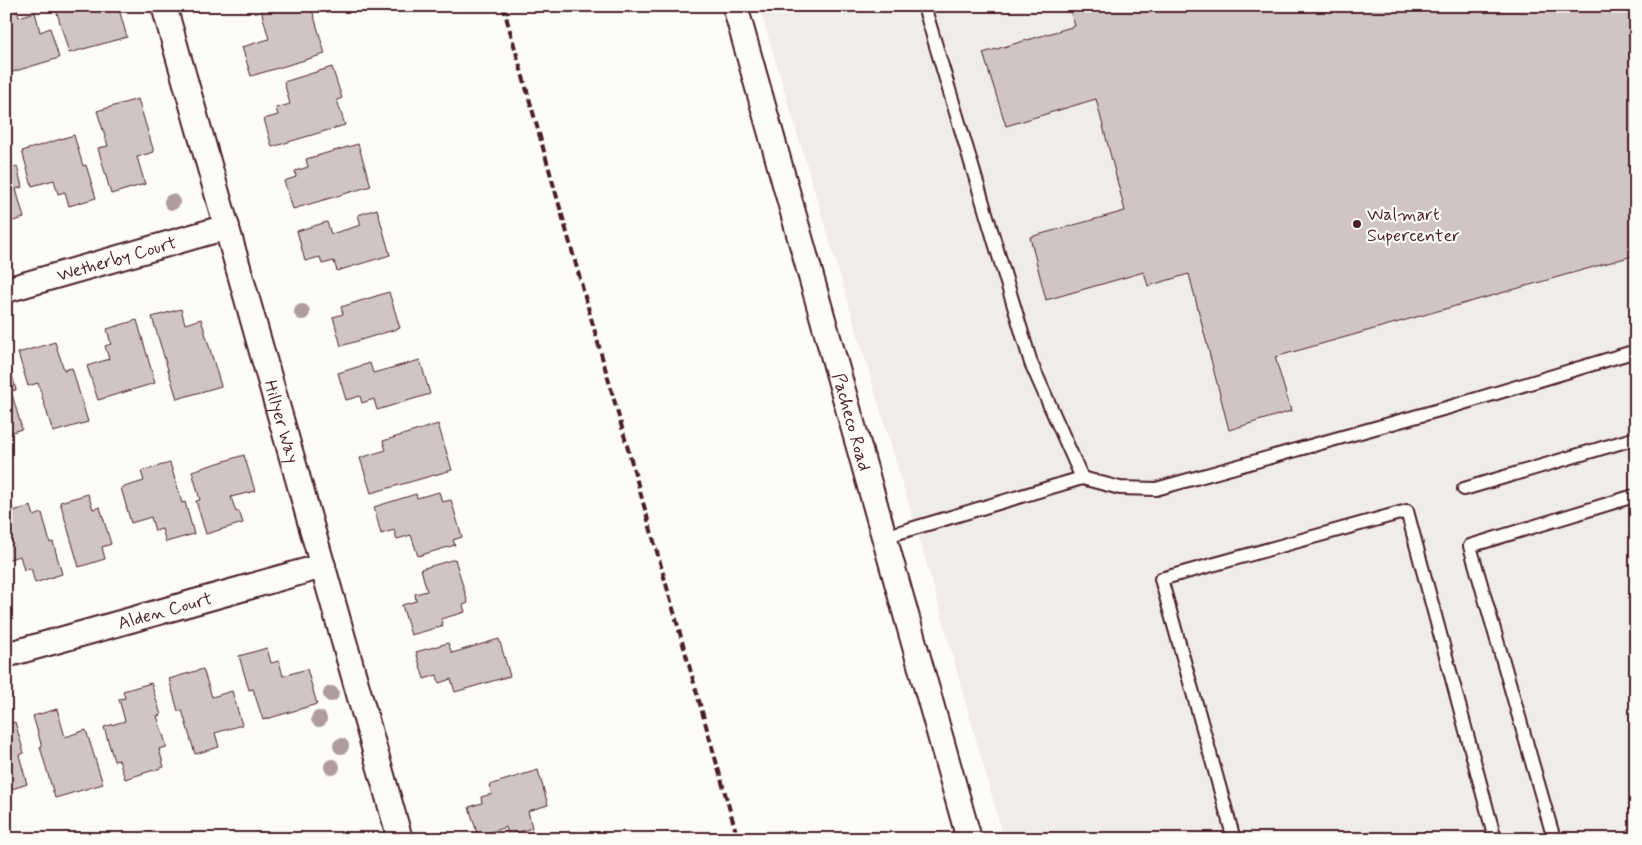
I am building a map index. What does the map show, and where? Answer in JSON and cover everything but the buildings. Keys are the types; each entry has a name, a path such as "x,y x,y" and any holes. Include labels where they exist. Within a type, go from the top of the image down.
{"street":[{"name":"Hillyer Way","path":"164,6 400,839"},
{"name":"Pacheco Road","path":"736,6 969,839"},
{"name":"Wetherby Court","path":"6,290 227,227"},
{"name":"Alden Court","path":"6,656 323,566"}],"lane":[{"path":"924,6 1030,363 1082,478"},
{"path":"884,537 1082,478 1120,488 1156,489 1440,410 1636,351"},
{"path":"1464,489 1636,438"},
{"path":"1554,839 1470,546 1635,498"},
{"path":"1234,839 1161,579 1407,511 1495,839"}],"shaded area":[{"path":"759,6 1636,6 1636,839 1004,839 933,585"}],"railway":[{"path":"503,6 738,839"}],"place":[{"name":"Walmart Supercenter","path":"1357,224"}]}
